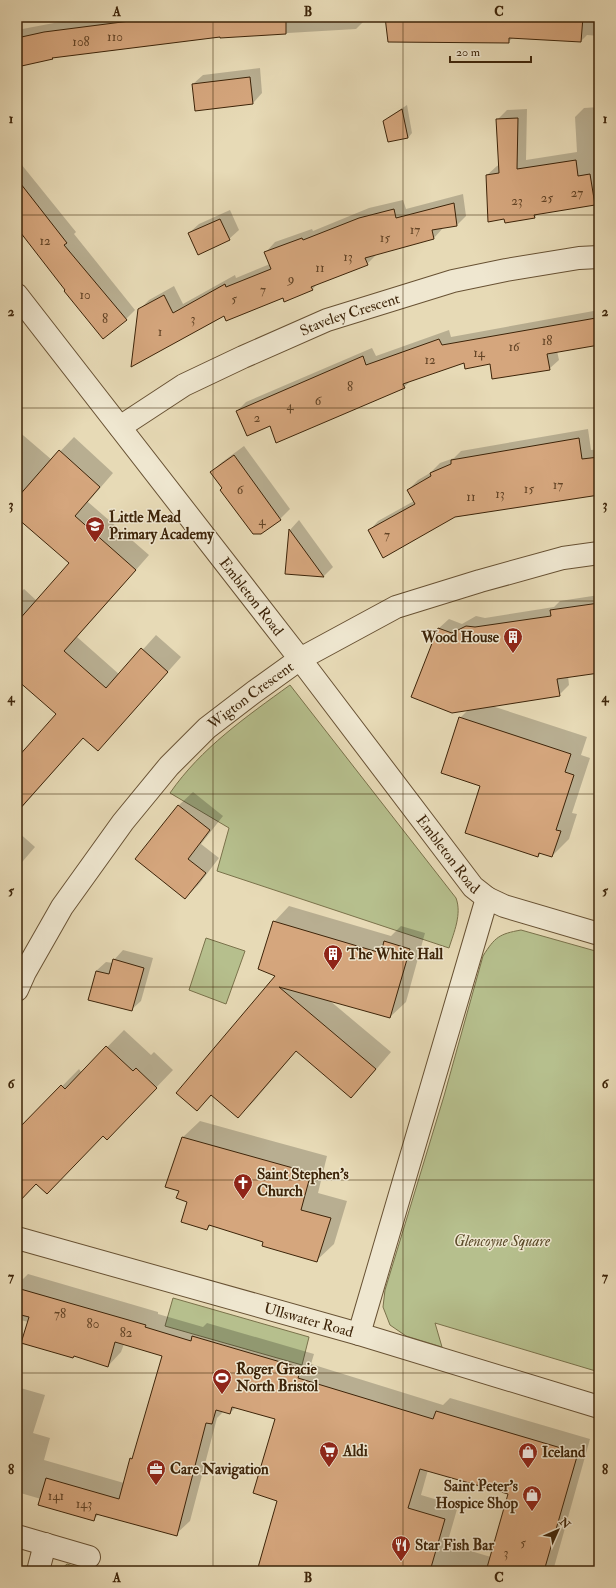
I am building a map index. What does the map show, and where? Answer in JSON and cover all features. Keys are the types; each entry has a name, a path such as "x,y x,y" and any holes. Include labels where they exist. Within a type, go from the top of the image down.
{"street":[{"name":"Staveley Crescent","path":"120,427 184,385 327,320 453,281 506,270 579,258 599,257"},
{"name":"Embleton Road","path":"17,295 300,659 473,887 487,898"},
{"name":"Wigton Crescent","path":"17,990 25,972 62,907 123,822 169,766 207,728 300,659 396,607 480,580 563,558 599,553"},
{"path":"359,1334 487,898 504,906 599,934"},
{"name":"Ullswater Road","path":"17,1238 359,1334 599,1407"},
{"path":"17,1536 89,1557"},
{"path":"38,1571 45,1544"}],"green space":[{"path":"290,685 456,898 458,904 458,917 449,948 217,871 229,828 170,793 182,777 210,747 241,721"},
{"name":"Glencoyne Square","path":"521,930 599,952 599,1372 435,1323 442,1347 406,1336 390,1325 383,1307 385,1290 444,1096 483,956 494,940 498,937 507,933"},
{"path":"206,938 245,951 226,1004 189,990"},
{"path":"173,1298 309,1337 302,1365 165,1326"},
{"path":"67,1564 88,1571 59,1571"}],"building":[{"path":"161,17 286,17 286,34 220,37 52,58 53,59 17,67 17,38 44,32"},
{"path":"385,17 583,17 581,42 509,38 509,43 388,42"},
{"path":"250,77 253,104 195,111 192,84"},
{"path":"402,109 408,138 388,142 383,121"},
{"path":"518,118 517,169 576,160 578,176 590,174 595,205 534,215 535,218 505,223 504,219 488,222 486,175 499,173 496,119"},
{"path":"17,179 67,243 64,245 127,320 103,339 64,291 65,290 17,228"},
{"path":"454,203 457,226 432,230 434,239 365,258 368,265 311,287 313,290 284,302 283,298 226,321 224,316 131,367 138,309 164,295 173,313 225,284 226,287 271,269 264,252 302,238 303,240 359,218 394,209 396,218"},
{"path":"220,219 230,240 198,255 188,233"},
{"path":"596,318 599,334 599,345 547,354 550,370 492,379 490,364 465,369 464,363 403,384 405,388 276,443 270,426 247,436 236,411 363,356 366,365 439,339 442,345"},
{"path":"579,438 582,459 599,457 599,495 455,517 383,558 368,530 415,504 407,490 431,476 430,473 451,464 451,460"},
{"path":"59,450 100,487 75,516 136,570 64,651 106,688 141,648 168,672 98,751 83,738 17,812 17,758 56,714 17,680 17,622 69,563 17,518 17,498"},
{"path":"234,455 281,520 261,534 253,534 220,490 222,488 210,472"},
{"path":"289,529 324,577 285,574"},
{"name":"Wood House","path":"599,603 599,673 557,679 560,696 452,713 411,697 438,628 452,633 466,626 475,627 551,616 550,610"},
{"path":"459,717 571,754 565,772 574,775 556,830 561,831 552,857 539,853 538,857 465,833 480,786 441,773"},
{"path":"178,805 210,830 188,859 206,873 185,899 135,859"},
{"path":"273,921 381,953 384,941 410,949 390,1018 279,987 376,1069 351,1098 296,1051 238,1118 211,1095 197,1111 176,1093 275,976 258,969"},
{"path":"113,959 144,968 132,1011 88,1000 96,971 109,974"},
{"path":"106,1046 133,1071 136,1068 157,1088 107,1140 103,1136 47,1194 36,1184 17,1204 17,1130 61,1085 65,1089"},
{"name":"Saint Stephen's Church","path":"182,1137 311,1173 301,1210 331,1218 317,1262 262,1246 263,1242 209,1225 207,1230 181,1222 187,1202 176,1198 179,1191 165,1187"},
{"path":"17,1288 146,1325 145,1327 191,1341 192,1336 301,1368 298,1378 433,1419 436,1411 578,1453 544,1571 486,1571 508,1494 420,1469 408,1508 445,1519 430,1571 257,1571 277,1501 253,1493 275,1419 232,1407 230,1414 216,1410 212,1424 206,1423 177,1536 96,1514 94,1521 38,1505 46,1478 119,1499 130,1458 132,1459 162,1356 115,1342 108,1367 74,1356 73,1358 21,1343 29,1317 17,1314"}],"place":[{"name":"Little Mead Primary Academy","path":"95,543"},
{"name":"Wood House","path":"513,654"},
{"name":"The White Hall","path":"333,971"},
{"name":"Saint Stephen's Church","path":"243,1200"},
{"name":"Roger Gracie North Bristol","path":"222,1395"},
{"name":"Aldi","path":"329,1468"},
{"name":"Iceland","path":"528,1469"},
{"name":"Care Navigation","path":"156,1486"},
{"name":"Saint Peter's Hospice Shop","path":"532,1512"},
{"name":"Star Fish Bar","path":"401,1562"}]}
